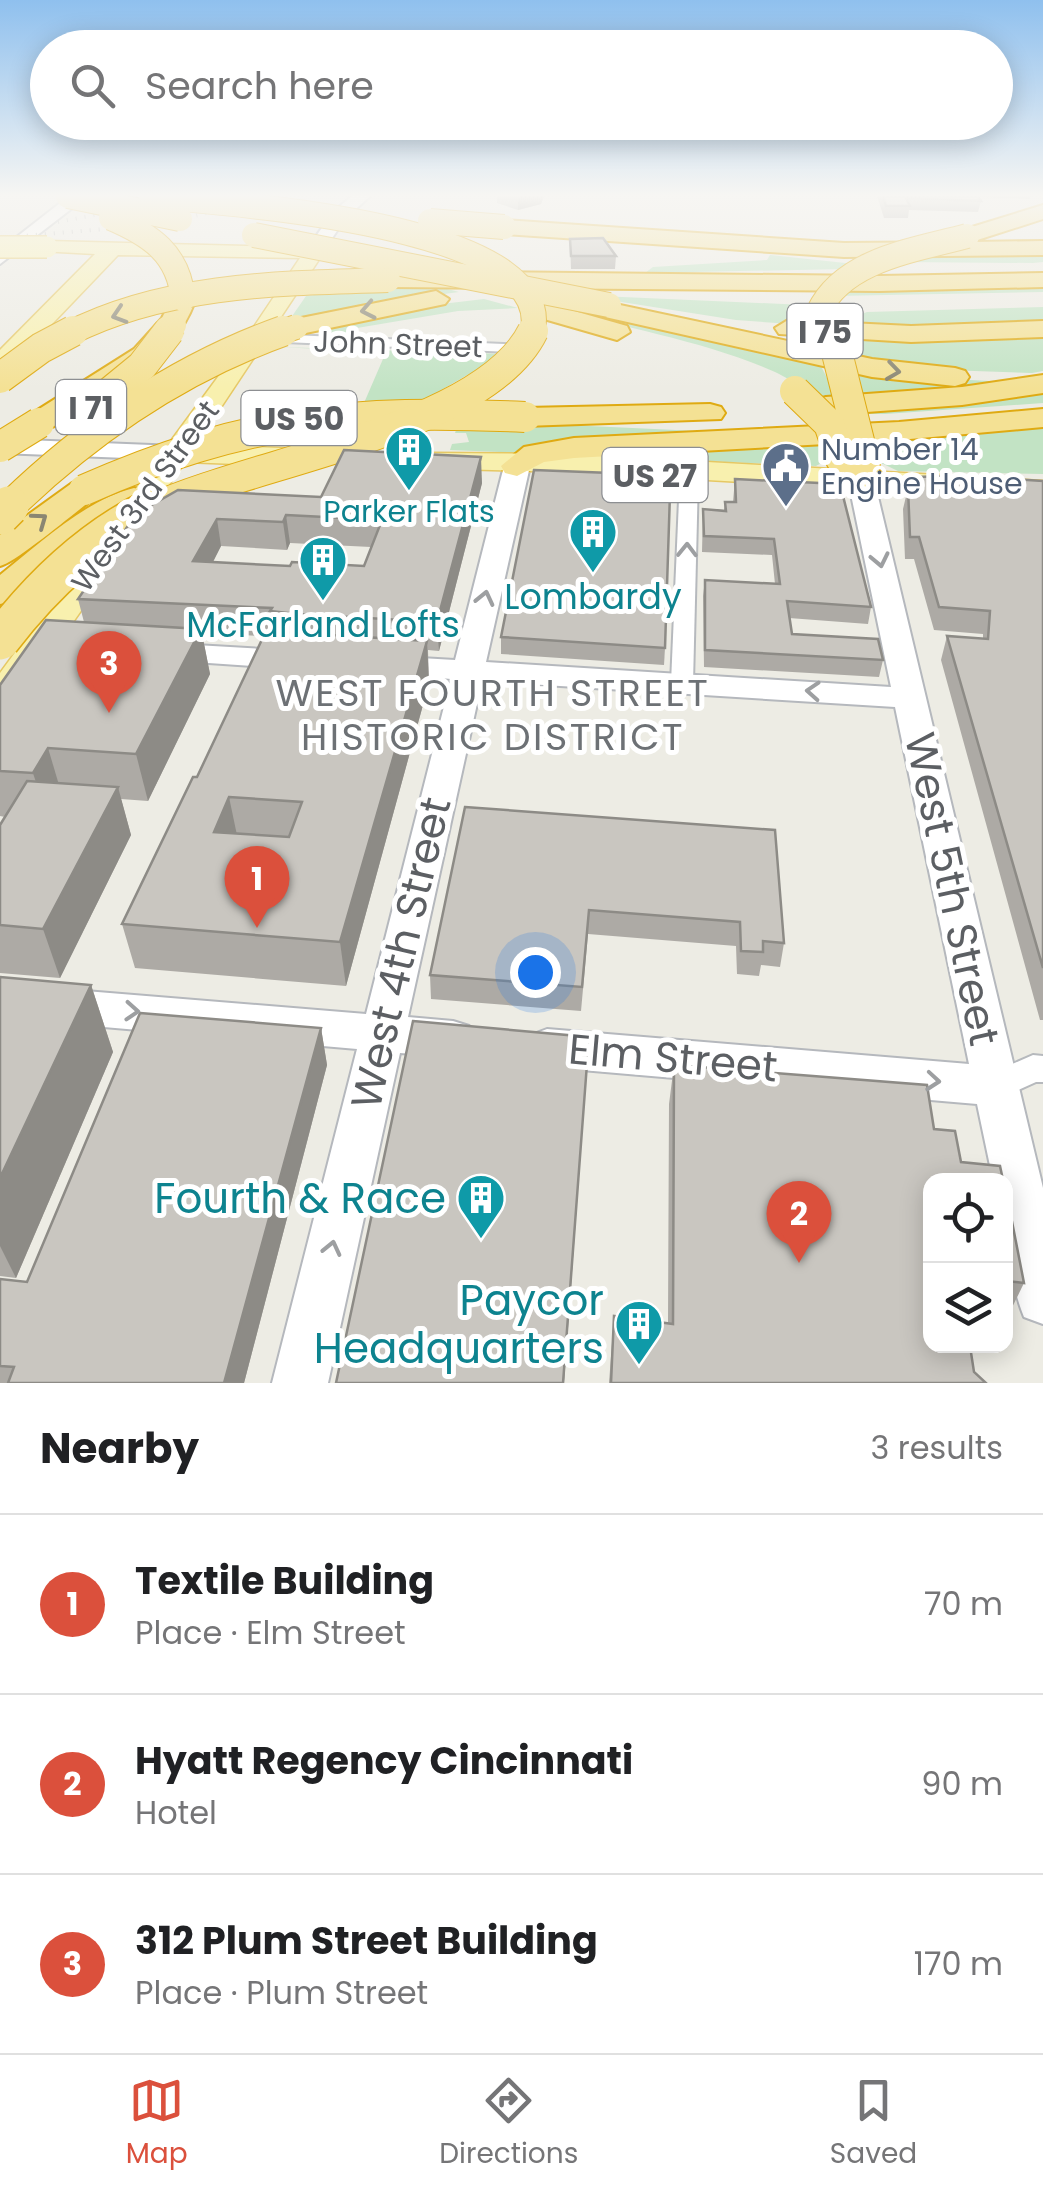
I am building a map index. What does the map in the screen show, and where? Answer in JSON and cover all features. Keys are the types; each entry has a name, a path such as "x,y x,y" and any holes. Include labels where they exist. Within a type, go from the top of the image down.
{"highway":[{"path":"0,447 112,377 174,325 183,300 183,285 175,261"},
{"path":"340,261 546,311 775,381 829,424 855,465"},
{"path":"364,261 590,301 899,372 969,378 1043,376"},
{"path":"0,641 15,619 79,557 148,511 235,476 392,430 441,408 522,357 532,334 535,304 510,271 491,261"},
{"path":"848,261 1037,272"},
{"path":"855,465 825,293 844,277 894,261"},
{"path":"590,301 911,284 1037,272"},
{"path":"0,378 38,350 75,332 158,303 250,286 388,280 1037,272"},
{"path":"648,278 809,285 911,284"},
{"name":"US 50","path":"0,515 64,455 150,390 221,354 296,327 429,300 1043,301"},
{"name":"I 75","path":"590,301 722,322 840,332 910,334 1043,329"},
{"path":"828,315 873,308 1043,301"},
{"name":"I 71","path":"0,480 142,366 174,325"},
{"path":"0,593 78,532 179,476 395,416 459,392 522,357"},
{"name":"US 50","path":"0,555 26,531 84,490 136,465 245,429 361,412 526,417 774,410 962,396 1043,384"},
{"path":"526,417 732,429 1043,408"},
{"path":"517,466 528,456 574,448 899,431 1043,418"}],"main road":[{"path":"84,261 89,271"},
{"path":"0,364 100,261"},
{"name":"West 3rd Street","path":"0,700 55,645 177,453 309,261"},
{"name":"US 27","path":"177,453 838,484 855,465"},
{"path":"855,465 1043,490"},
{"name":"US 27","path":"517,466 855,465"}],"street":[{"name":"John Street","path":"258,338 522,357"},
{"name":"US 27","path":"0,447 177,453"},
{"name":"West 5th Street","path":"855,465 1043,1298"},
{"name":"West 4th Street","path":"300,1383 517,466"},
{"path":"682,682 689,477"},
{"path":"0,641 55,645"},
{"path":"130,650 323,661"},
{"path":"361,663 910,698"},
{"name":"Elm Street","path":"0,1001 996,1086 1033,1068 1043,1069"}],"green space":[{"path":"758,261 855,264 844,269 645,273 653,267"},
{"path":"903,261 1043,261 1033,263 898,262"},
{"path":"421,282 459,292 377,303 288,322 306,296"},
{"path":"1043,284 1043,292 834,296 840,290"},
{"path":"577,295 805,305 805,325 736,320"},
{"path":"484,299 518,308 458,311 357,328 353,334 308,332 399,309"},
{"path":"549,301 820,364 837,398 813,393 748,361 552,308"},
{"path":"1043,307 1043,324 846,327 854,317 867,312"},
{"path":"1043,336 1043,371 1032,373 916,369 853,359 848,337"},
{"path":"278,347 504,354 422,401 364,403 386,352"},
{"path":"855,367 932,378 1028,383 862,397"},
{"path":"1043,390 1043,403 885,414 866,411"},
{"path":"460,420 719,432 541,447 501,455 450,450 452,444 469,442 466,433 455,433"},
{"path":"1043,423 1043,474 898,471 879,462 872,437"},
{"path":"822,440 827,460 816,466 592,456"}],"building":[{"path":"344,450 481,457 437,622 297,614 270,611 272,608 78,599 136,514 145,514 150,506 178,490 321,497","holes":["286,515 382,520 364,566 193,561 217,519 283,522"]},
{"path":"534,470 662,475 660,492 670,493 665,648 501,637"},
{"path":"949,476 951,482 998,485 995,478 1043,481 1043,968 947,636 988,639 990,611 939,607 919,537 910,537 908,488 918,486 915,477"},
{"path":"735,479 840,484 871,607 787,601 792,634 878,639 883,660 705,650 705,580 780,584 774,539 704,536 703,509 726,511 725,502 736,502"},
{"path":"46,620 201,629 136,754 48,748 33,773 0,771 0,685"},
{"path":"266,631 427,641 340,942 122,924 193,777 197,777","holes":["229,797 302,802 289,837 214,832"]},
{"path":"27,781 118,787 43,929 0,925 0,825"},
{"path":"465,807 775,830 784,943 763,941 763,952 741,951 740,922 589,910 582,987 430,975"},
{"path":"0,977 91,985 0,1178"},
{"path":"140,1013 321,1028 224,1383 8,1383 14,1367 0,1366 0,1279 27,1282"},
{"name":"Fourth & Race","path":"413,1021 589,1037 563,1383 336,1383"},
{"path":"674,1065 927,1085 934,1129 955,1131 961,1162 1000,1166 1002,1173 923,1173 923,1353 971,1353 974,1372 986,1383 611,1383 614,1316 673,1324"},
{"path":"1013,1227 1024,1283 1013,1282"}],"place":[{"name":"Parker Flats","path":"409,492"},
{"name":"Number 14 Engine House","path":"786,508"},
{"name":"Lombardy","path":"593,574"},
{"name":"McFarland Lofts","path":"323,602"},
{"name":"312 Plum Street Building","path":"109,713"},
{"name":"Textile Building","path":"257,928"},
{"name":"Fourth & Race","path":"481,1240"},
{"name":"Hyatt Regency Cincinnati","path":"799,1263"},
{"name":"Paycor Headquarters","path":"639,1366"}],"district":[{"name":"WEST FOURTH STREET HISTORIC DISTRICT","path":"493,714"}]}
